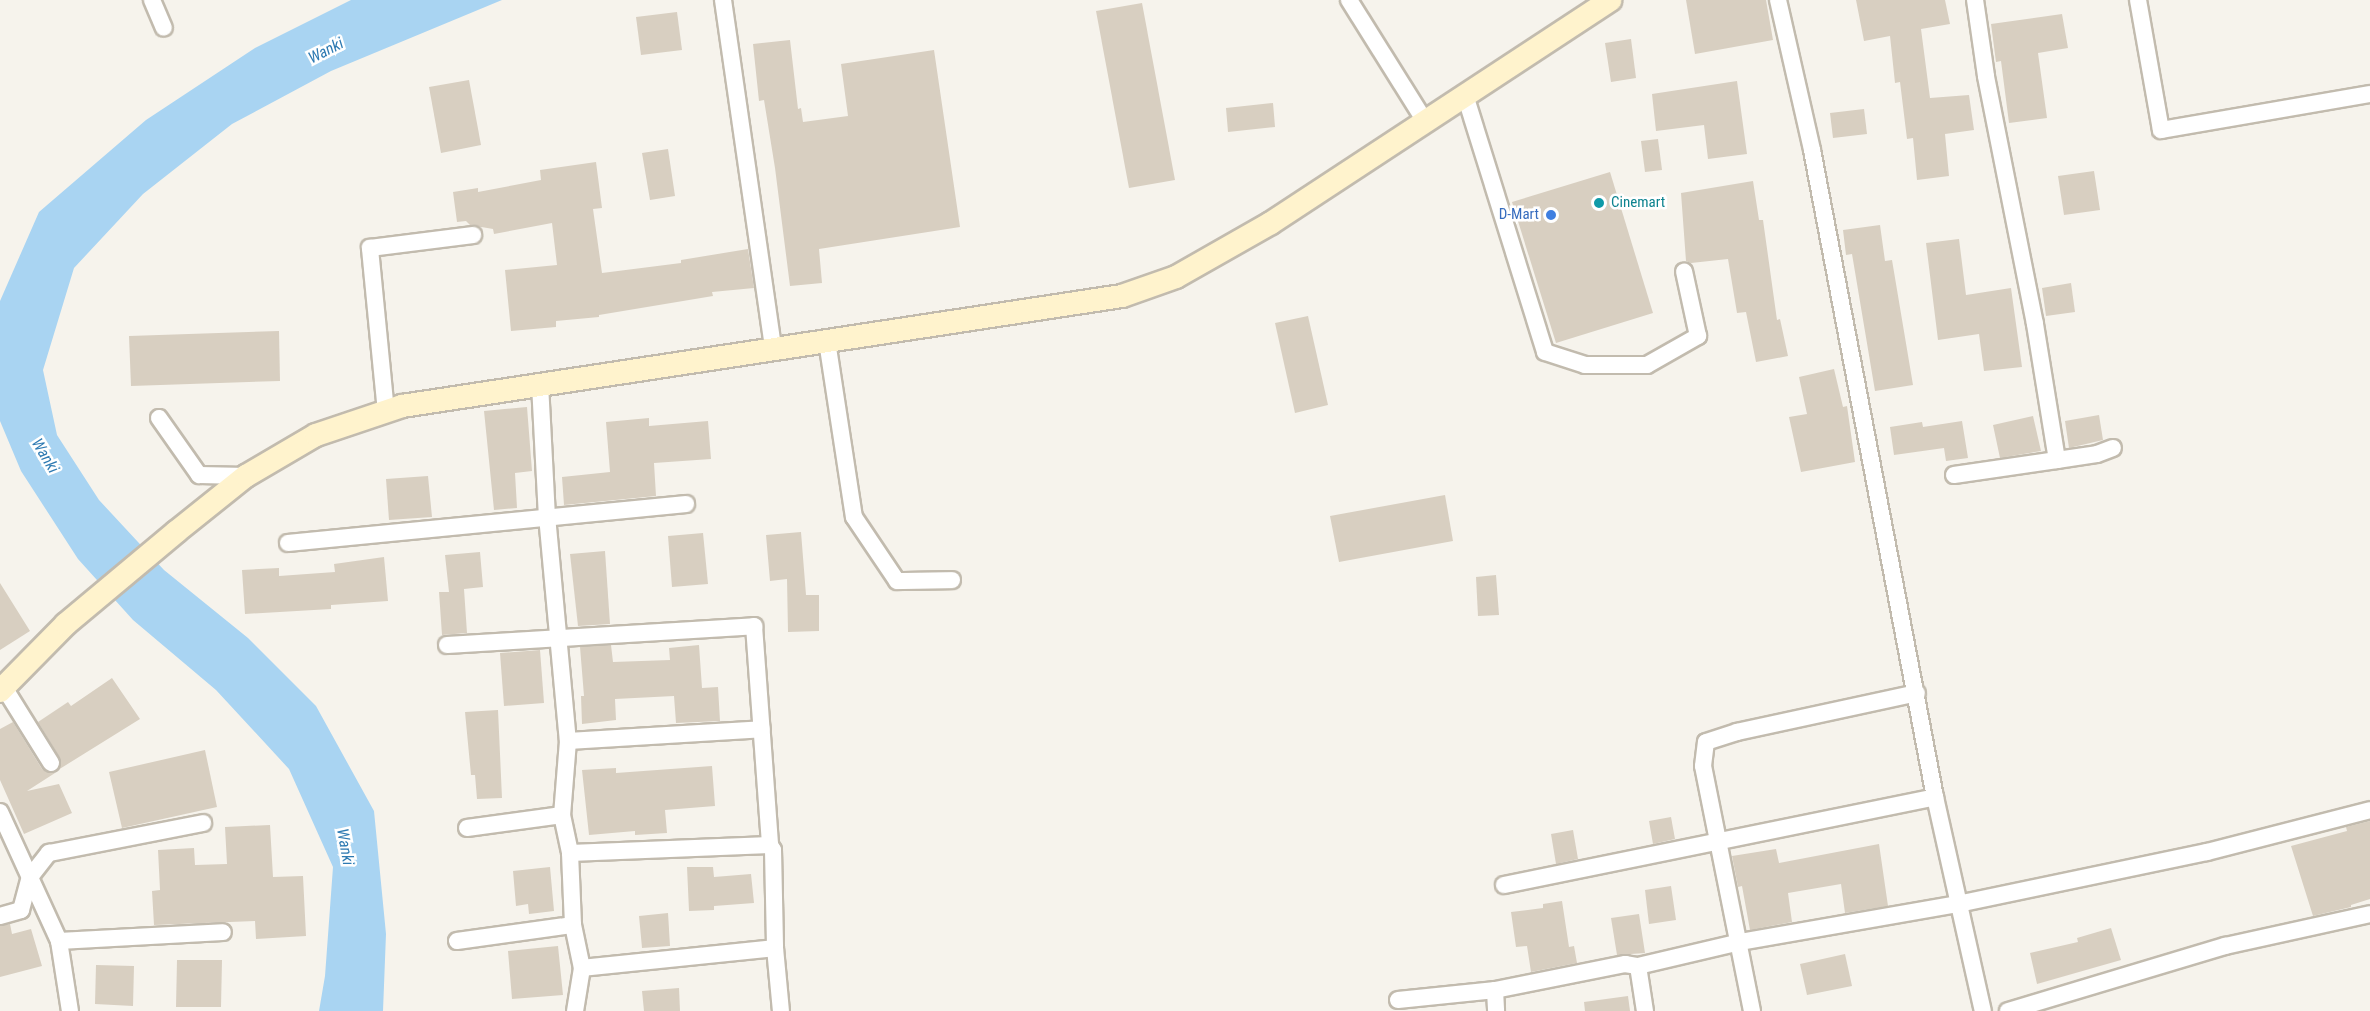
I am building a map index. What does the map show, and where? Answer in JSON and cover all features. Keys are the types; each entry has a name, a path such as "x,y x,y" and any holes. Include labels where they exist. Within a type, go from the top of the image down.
{"street":[{"path":"152,0 164,28"},
{"path":"723,0 773,349"},
{"path":"1349,0 1425,121"},
{"path":"51,763 2,690 66,624 176,532 246,476 316,435 402,406 1122,296 1176,278 1270,223 1610,0"},
{"path":"1778,0 1812,150 1935,796 1983,1011"},
{"path":"1974,0 1986,76 2035,324 2057,460"},
{"path":"2138,0 2161,130 2370,94"},
{"path":"1465,95 1545,352 1585,364 1647,364 1698,336 1684,271"},
{"path":"386,412 370,248 473,235"},
{"path":"827,341 854,517 897,581 952,580"},
{"path":"540,384 547,516 568,741 562,815 570,854 573,925 582,968 575,1011"},
{"path":"159,418 199,475 246,476"},
{"path":"1954,475 2097,454 2113,448"},
{"path":"288,543 686,504"},
{"path":"447,645 754,626 770,845 773,850 775,948 781,1011"},
{"path":"1752,1011 1703,766 1706,742 1737,732 1917,693"},
{"path":"568,741 762,729"},
{"path":"1504,885 1935,796"},
{"path":"1398,1000 1495,990 1625,964 1638,966 1740,942 1958,904 2207,852 2370,810"},
{"path":"0,812 59,941 70,1011"},
{"path":"467,828 562,815"},
{"path":"0,916 21,910 30,877 49,853 203,823"},
{"path":"570,854 770,845"},
{"path":"2008,1011 2225,946 2370,914"},
{"path":"458,941 573,925"},
{"path":"59,941 224,932"},
{"path":"582,968 775,948"},
{"path":"1638,966 1646,1011"},
{"path":"1495,990 1497,1011"}],"water":[{"name":"Wanki","path":"351,0 502,0 331,71 232,124 143,194 74,268 43,370 57,435 99,500 164,570 248,638 316,706 374,811 386,934 383,1011 319,1011 325,976 333,867 289,769 216,690 133,620 78,559 21,471 0,421 0,301 39,212 146,120 255,48"}],"building":[{"path":"1686,0 1766,0 1773,40 1695,54"},
{"path":"1856,0 1945,0 1950,24 1921,29 1930,98 1969,95 1974,130 1945,134 1949,176 1917,180 1913,138 1907,139 1900,82 1895,83 1890,36 1864,41"},
{"path":"1142,3 1175,180 1129,188 1096,11"},
{"path":"677,12 682,50 641,55 636,17"},
{"path":"2062,14 2068,48 2038,53 2047,118 2009,123 2001,61 1996,62 1991,24"},
{"path":"1631,39 1636,78 1611,82 1605,43"},
{"path":"790,40 798,109 801,108 803,122 848,116 841,64 934,50 960,227 819,249 822,283 790,286 775,168 764,100 759,101 753,44"},
{"path":"469,80 481,145 441,153 429,87"},
{"path":"1737,81 1747,154 1708,159 1704,125 1656,131 1652,94"},
{"path":"1273,103 1275,127 1228,132 1226,108"},
{"path":"1864,109 1867,134 1833,138 1830,113"},
{"path":"1658,139 1662,170 1645,172 1641,141"},
{"path":"668,149 675,196 650,200 642,153"},
{"path":"596,162 602,208 593,209 602,273 681,263 681,260 748,249 754,288 712,292 713,296 599,315 599,317 556,321 556,327 511,331 505,270 557,265 552,223 494,234 493,229 470,225 466,221 457,222 453,192 478,188 478,192 541,180 540,170"},
{"path":"2094,171 2100,210 2064,215 2058,176"},
{"path":"1610,172 1653,313 1556,343 1512,202"},
{"path":"1753,181 1759,220 1763,220 1777,320 1780,319 1788,356 1756,362 1746,312 1737,313 1728,259 1691,263 1686,261 1681,193"},
{"path":"1880,225 1885,261 1892,260 1913,385 1875,391 1852,254 1846,255 1843,230"},
{"path":"1959,239 1966,295 2011,288 2022,367 1984,371 1979,334 1938,340 1926,243"},
{"path":"2071,283 2075,312 2046,316 2042,288"},
{"path":"1308,316 1328,405 1295,413 1275,323"},
{"path":"279,331 280,381 131,386 129,336"},
{"path":"1834,369 1843,407 1847,406 1855,462 1801,472 1789,417 1807,414 1799,377"},
{"path":"527,407 532,471 515,473 517,508 494,510 484,411"},
{"path":"2099,415 2103,440 2069,448 2065,421"},
{"path":"2033,416 2041,451 2000,458 1993,425"},
{"path":"649,418 649,426 708,421 711,459 654,463 656,496 564,505 562,477 610,472 606,422"},
{"path":"1962,421 1968,458 1946,461 1944,448 1894,455 1890,427 1922,422 1923,427"},
{"path":"428,476 432,517 389,520 386,479"},
{"path":"1445,495 1453,541 1339,562 1330,516"},
{"path":"801,532 806,595 819,595 819,631 788,632 787,579 770,581 766,535"},
{"path":"703,533 708,584 672,587 668,536"},
{"path":"605,551 610,624 578,626 570,554"},
{"path":"480,552 483,587 464,589 467,633 442,635 439,592 449,592 445,555"},
{"path":"384,557 388,601 331,605 331,609 245,614 242,570 279,568 279,576 335,572 334,564"},
{"path":"1496,575 1499,615 1478,616 1476,577"},
{"path":"0,583 30,631 0,650"},
{"path":"611,645 613,662 670,660 669,648 699,645 702,688 718,687 720,721 676,723 674,696 615,699 616,720 582,724 581,696 584,696 580,647"},
{"path":"540,650 544,703 504,706 500,653"},
{"path":"112,678 140,719 58,770 60,758 38,722 68,702 71,706"},
{"path":"498,710 502,798 477,799 475,775 471,775 465,712"},
{"path":"13,722 42,769 55,773 27,791 59,784 72,813 24,834 0,780 0,729"},
{"path":"205,750 217,807 122,828 109,772"},
{"path":"712,766 715,806 665,810 667,833 635,835 635,831 589,835 582,770 616,768 616,773"},
{"path":"1671,817 1675,839 1653,844 1649,821"},
{"path":"2370,821 2370,899 2351,905 2351,907 2313,916 2291,846 2347,831 2346,827"},
{"path":"270,825 273,877 303,876 306,936 256,939 255,921 154,925 152,891 160,890 158,850 194,848 195,865 227,864 225,827"},
{"path":"1573,830 1578,859 1556,864 1551,834"},
{"path":"1879,844 1888,906 1845,913 1841,884 1788,893 1792,922 1750,930 1742,886 1738,887 1732,856 1776,849 1779,863"},
{"path":"550,867 554,911 529,914 528,904 516,906 513,871"},
{"path":"687,867 713,867 714,877 751,874 754,903 714,906 714,910 689,911"},
{"path":"1671,886 1676,920 1649,924 1645,890"},
{"path":"1562,901 1569,947 1574,946 1577,963 1531,972 1527,946 1516,947 1511,912 1543,908 1543,904"},
{"path":"668,913 670,946 642,948 639,916"},
{"path":"1639,914 1645,953 1617,955 1611,918"},
{"path":"10,924 12,934 31,929 42,966 0,977 0,926"},
{"path":"2111,928 2121,960 2037,984 2030,953 2078,942 2077,938"},
{"path":"558,946 563,995 512,999 508,951"},
{"path":"1845,954 1852,986 1807,995 1800,964"},
{"path":"177,960 222,960 221,1007 176,1007"},
{"path":"96,965 134,966 133,1006 95,1004"},
{"path":"679,988 680,1011 644,1011 642,991"},
{"path":"1628,996 1630,1011 1585,1011 1584,1002"}],"place":[{"name":"Cinemart","path":"1599,203"},
{"name":"D-Mart","path":"1551,215"}]}
